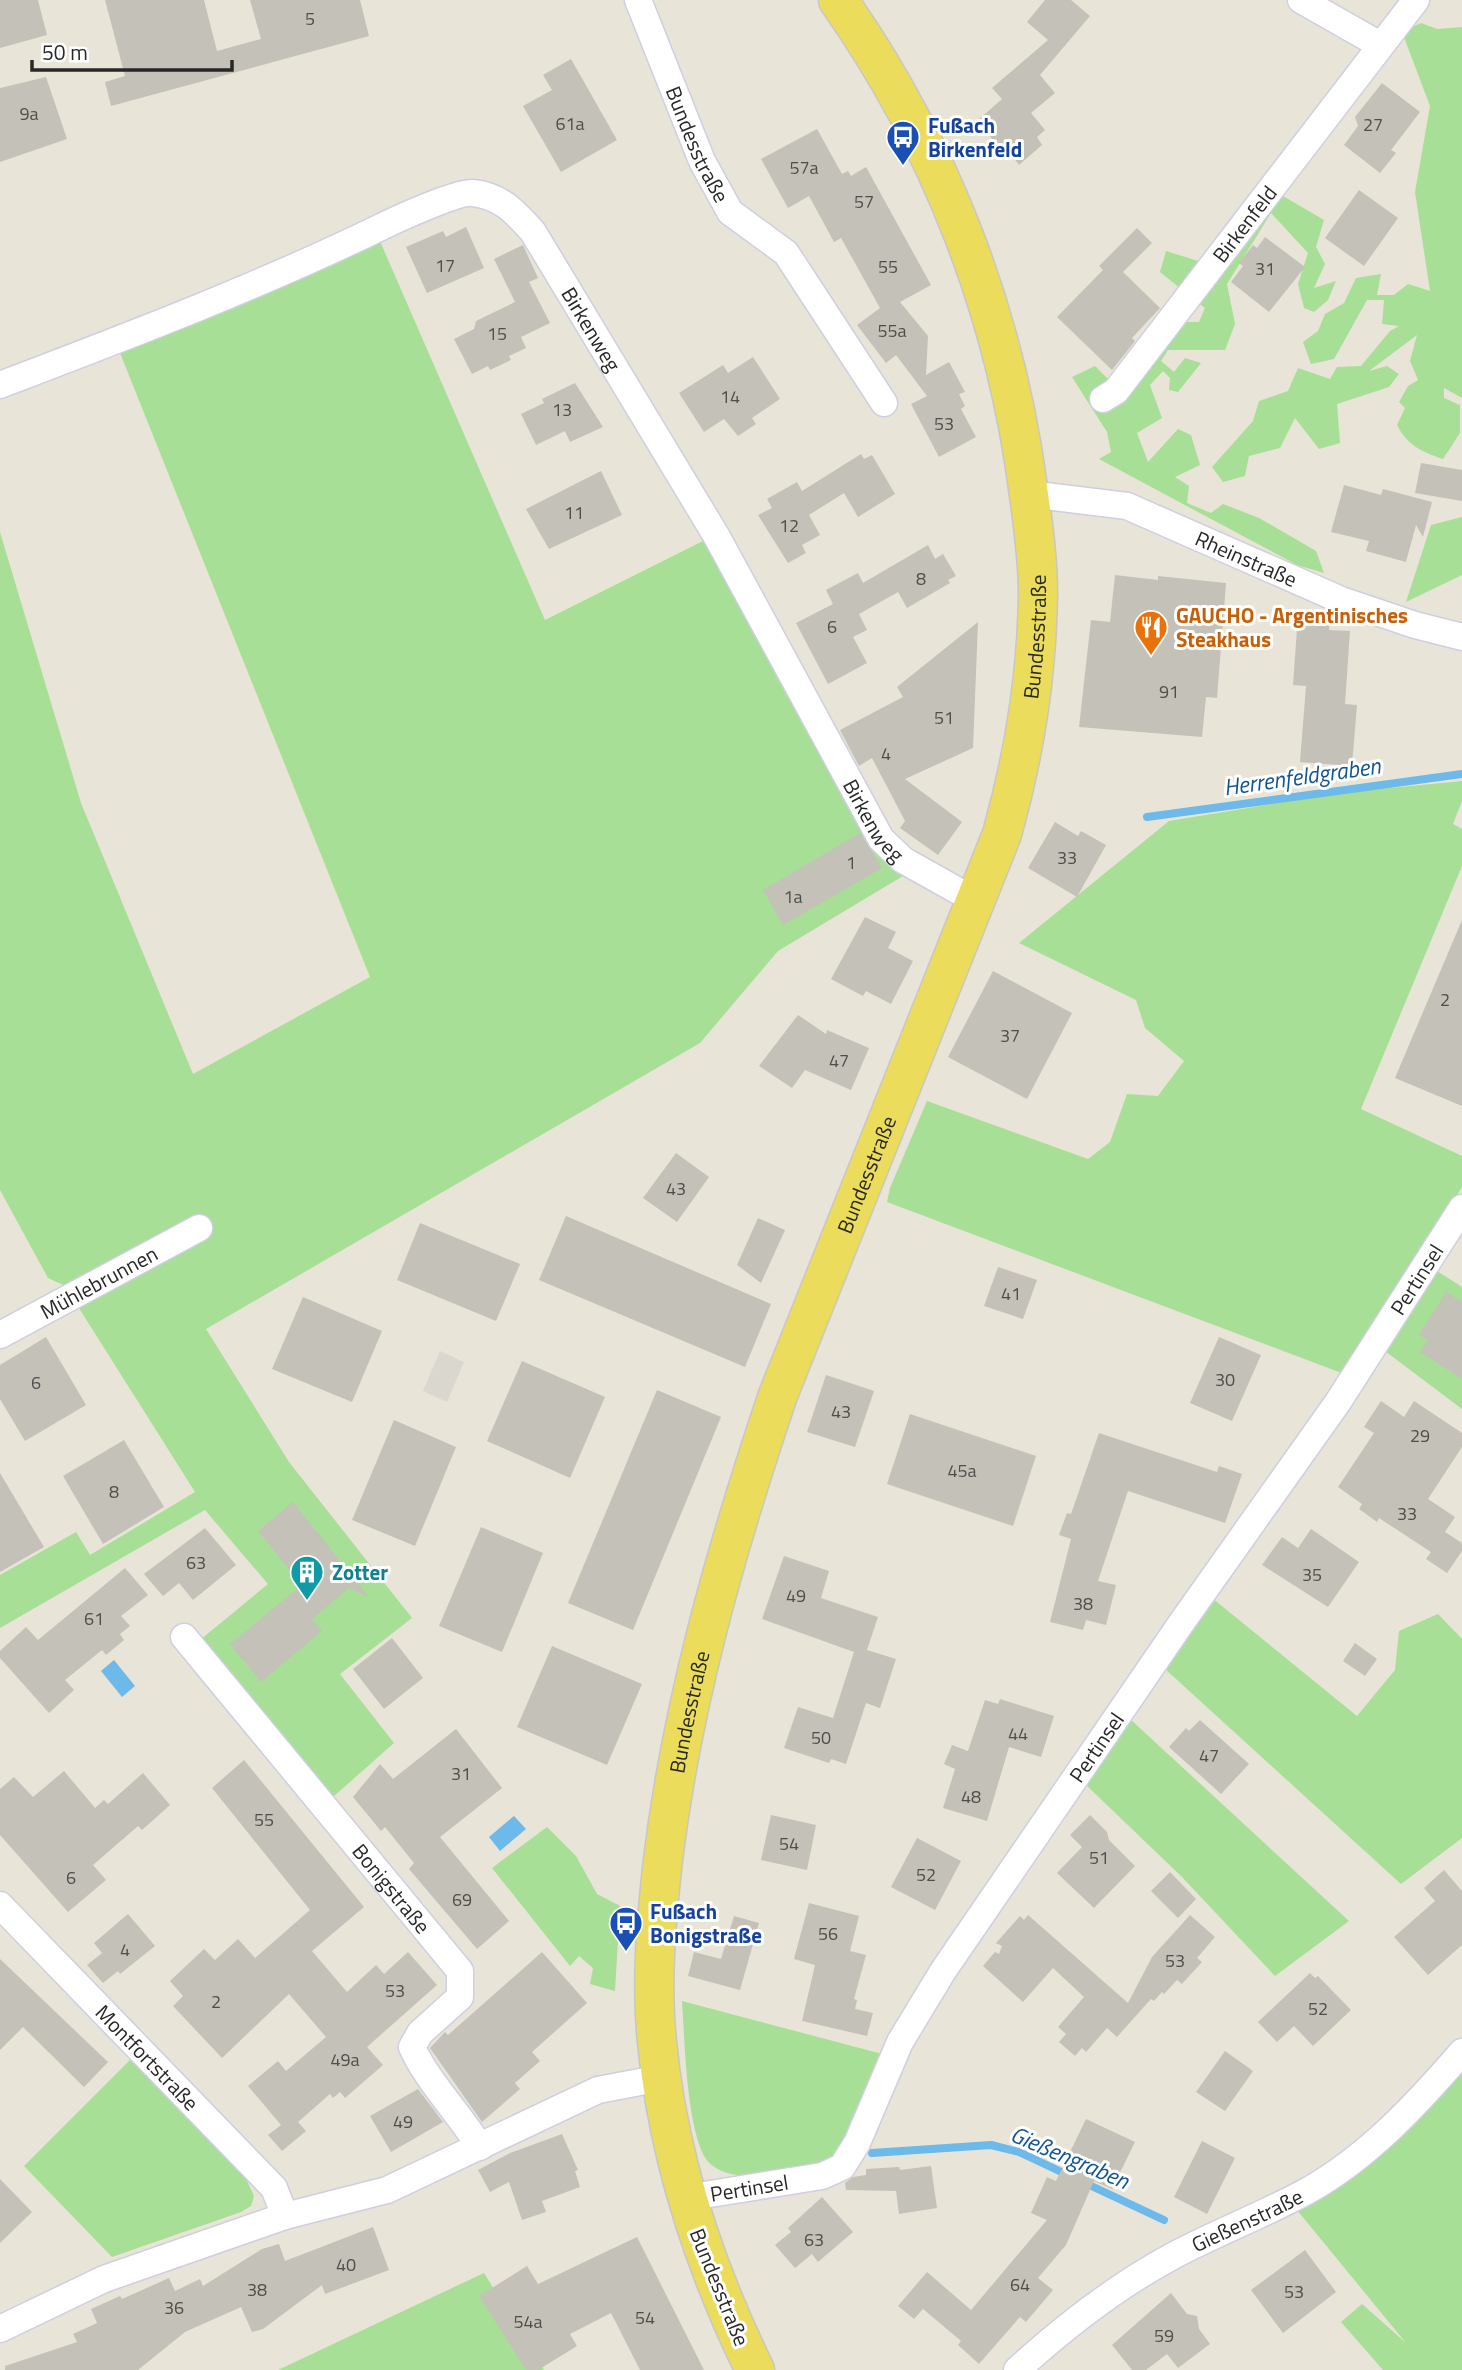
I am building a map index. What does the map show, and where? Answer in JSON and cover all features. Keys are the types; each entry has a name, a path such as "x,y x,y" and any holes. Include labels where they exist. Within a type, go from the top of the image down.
{"main road":[{"name":"Bundesstraße","path":"755,2370 714,2279 685,2198 671,2140 661,2078 654,1973 659,1895 676,1770 706,1636 742,1504 778,1395 1002,834 1016,785 1028,710 1038,591 1021,434 980,277 956,213 894,87 838,0"}],"street":[{"name":"Bundesstraße","path":"638,0 702,162 730,212 786,253 884,403"},
{"path":"1301,0 1381,45"},
{"name":"Birkenfeld","path":"1103,399 1116,391 1416,0"},
{"name":"Birkenweg","path":"0,385 219,300 424,209 471,192 506,202 533,232 717,537 881,839 903,860 976,901"},
{"name":"Rheinstraße","path":"1029,494 1127,506 1341,600 1415,625 1462,637"},
{"name":"Pertinsel","path":"685,2198 822,2176 842,2167 873,2109 900,2042 943,1971 1182,1622 1338,1402 1462,1208"},
{"name":"Mühlebrunnen","path":"0,1335 199,1228"},
{"name":"Bonigstraße","path":"184,1637 460,1971 460,1997 420,2033 412,2047 417,2059 460,2114 481,2147"},
{"name":"Montfortstraße","path":"0,1906 274,2188 285,2216"},
{"name":"Gießenstraße","path":"1017,2370 1052,2338 1107,2296 1170,2257 1310,2190 1365,2152 1422,2098 1462,2052"},
{"path":"0,2329 104,2279 285,2216 387,2190 598,2090 661,2078"}],"green space":[{"path":"1421,23 1437,29 1462,27 1462,398 1444,388 1444,398 1460,405 1460,433 1443,459 1416,447 1405,438 1397,425 1405,408 1399,402 1408,386 1418,380 1410,361 1417,335 1369,371 1387,366 1399,374 1389,387 1337,404 1340,443 1319,449 1295,418 1280,448 1249,456 1245,476 1223,482 1212,467 1253,421 1259,401 1288,391 1298,368 1330,379 1337,367 1361,366 1390,331 1399,326 1382,324 1384,300 1367,300 1334,359 1311,364 1303,342 1318,331 1325,314 1344,303 1356,278 1381,274 1377,295 1394,295 1408,284 1430,291 1415,192 1430,106 1402,32"},
{"path":"1283,196 1324,220 1316,247 1325,264 1314,288 1336,281 1328,300 1314,312 1304,308 1298,284 1308,253 1271,213 1227,284 1235,324 1225,350 1168,350 1161,361 1174,372 1185,358 1201,363 1178,392 1169,390 1170,378 1163,371 1150,385 1162,418 1137,433 1148,462 1178,429 1191,435 1200,465 1175,477 1189,486 1187,503 1211,513 1223,504 1259,518 1316,551 1324,573 1297,565 1099,459 1111,452 1107,432 1072,377 1095,366 1124,395 1175,322 1199,322 1205,308 1160,272 1166,251 1227,270 1230,251"},
{"path":"379,239 545,620 709,538 908,873 778,951 700,1043 206,1329 289,1462 412,1618 340,1674 394,1743 333,1797 200,1640 268,1584 205,1510 0,1628 0,1575 76,1532 90,1555 195,1492 77,1305 70,1288 48,1278 0,1190 0,532 81,803 193,1074 370,977 118,348"},
{"path":"1462,517 1462,575 1406,602 1431,525"},
{"path":"1462,781 1462,801 1453,824 1462,829 1462,866 1361,1109 1462,1156 1462,1187 1347,1375 887,1202 890,1188 927,1101 1088,1159 1110,1142 1127,1094 1158,1096 1184,1061 1145,1028 1136,1000 1019,943 1169,821 1338,793"},
{"path":"1437,1271 1462,1287 1462,1409 1385,1351"},
{"path":"1212,1598 1357,1716 1395,1670 1399,1631 1438,1614 1462,1639 1462,1838 1401,1884 1164,1668"},
{"path":"1130,1719 1349,1921 1275,1976 1182,1877 1084,1783"},
{"path":"547,1827 576,1856 597,1894 620,1906 615,1991 590,1984 593,1968 579,1956 570,1966 492,1868"},
{"path":"682,2001 886,2055 854,2128 837,2153 820,2165 800,2171 743,2175 723,2171 706,2160 693,2120 687,2079"},
{"path":"132,2058 242,2170 254,2196 251,2206 241,2212 112,2257 24,2166"},
{"path":"1462,2067 1462,2370 1383,2370 1341,2322 1362,2304 1406,2343 1297,2210"},
{"path":"484,2273 544,2370 278,2370"}],"shaded area":[{"path":"440,1351 464,1362 447,1402 423,1391"}],"water":[{"path":"114,1660 135,1686 122,1697 101,1671"},
{"path":"514,1816 526,1829 500,1851 489,1837"}],"building":[{"path":"0,0 38,0 47,35 0,48"},
{"path":"105,0 204,0 217,51 261,39 250,0 360,0 369,36 111,106 105,82 125,76"},
{"path":"1045,0 1071,0 1090,16 1040,75 1055,93 1031,113 1045,130 1037,137 1042,145 1019,165 1013,157 1010,160 977,121 1002,99 992,88 1048,40 1027,22"},
{"path":"571,59 617,140 561,172 523,106 552,90 543,75"},
{"path":"46,77 67,139 0,162 0,88"},
{"path":"1382,83 1420,112 1391,150 1396,153 1380,173 1344,145 1358,126 1355,117"},
{"path":"817,129 842,174 848,171 851,176 866,167 931,285 900,302 928,336 926,375 949,362 965,392 959,394 965,406 961,409 976,437 939,457 911,404 927,396 896,355 886,363 857,325 880,308 841,238 834,242 809,196 788,208 761,159"},
{"path":"1359,190 1398,218 1364,266 1325,238"},
{"path":"466,227 484,268 427,293 406,247 443,231 446,237"},
{"path":"1137,228 1152,243 1123,272 1160,308 1132,338 1135,341 1112,370 1057,317 1103,270 1099,266"},
{"path":"1265,237 1305,267 1269,312 1231,282 1243,266 1239,263 1253,245 1257,248"},
{"path":"523,245 538,278 529,282 550,323 521,337 526,348 509,356 511,360 490,370 488,366 472,374 454,339 474,329 476,321 515,302 494,259"},
{"path":"753,357 780,399 752,418 756,424 738,436 724,419 704,432 679,393 723,365 728,373"},
{"path":"575,383 603,427 570,442 565,431 536,445 521,414 544,403 542,399"},
{"path":"861,454 864,459 872,455 895,494 858,517 844,493 809,515 820,535 802,545 806,553 788,563 758,515 772,508 767,499 797,482 802,491"},
{"path":"1421,463 1462,470 1462,501 1415,493"},
{"path":"601,471 622,515 549,549 526,509"},
{"path":"1344,485 1381,495 1383,489 1432,502 1423,537 1416,525 1406,562 1366,551 1369,541 1331,532"},
{"path":"928,545 935,559 943,554 956,576 948,580 950,583 907,608 898,592 859,614 867,630 853,637 867,663 828,684 796,623 833,604 826,590 858,573 863,583"},
{"path":"1115,575 1226,583 1217,698 1206,697 1202,737 1079,727 1091,620 1110,622"},
{"path":"1301,617 1330,619 1329,630 1350,631 1345,704 1357,705 1352,766 1300,762 1306,686 1293,685 1297,629 1300,629"},
{"path":"978,622 973,748 905,779 962,822 938,855 900,828 905,821 872,758 859,766 840,730 903,697 897,687"},
{"path":"1055,822 1078,836 1081,831 1106,845 1077,897 1028,868"},
{"path":"860,833 882,868 783,925 763,890"},
{"path":"865,917 896,932 888,948 913,961 891,1004 866,991 863,996 831,979"},
{"path":"1462,920 1462,1106 1395,1078"},
{"path":"993,971 1072,1013 1027,1099 948,1057"},
{"path":"798,1015 826,1034 827,1030 869,1048 851,1090 805,1070 792,1088 759,1066"},
{"path":"676,1153 709,1177 677,1222 643,1198"},
{"path":"566,1216 771,1304 745,1367 539,1280"},
{"path":"758,1218 785,1230 761,1283 737,1265"},
{"path":"420,1223 520,1264 496,1321 397,1280"},
{"path":"998,1267 1037,1280 1023,1319 984,1306"},
{"path":"1446,1292 1462,1302 1462,1379 1420,1352 1428,1340 1419,1335"},
{"path":"303,1297 382,1331 352,1402 272,1369"},
{"path":"46,1337 86,1405 25,1441 0,1399 0,1365"},
{"path":"1219,1337 1261,1355 1232,1421 1190,1403"},
{"path":"522,1361 605,1397 570,1478 487,1441"},
{"path":"826,1375 874,1391 855,1447 807,1432"},
{"path":"657,1390 721,1417 633,1630 568,1603"},
{"path":"1381,1401 1404,1417 1414,1401 1462,1433 1462,1447 1428,1499 1455,1517 1445,1532 1462,1543 1462,1551 1447,1573 1426,1559 1431,1552 1379,1518 1377,1522 1359,1509 1362,1504 1338,1487 1374,1433 1364,1427"},
{"path":"910,1414 1036,1456 1013,1526 887,1484"},
{"path":"394,1420 456,1447 415,1546 352,1520"},
{"path":"1099,1433 1217,1472 1219,1466 1242,1474 1225,1523 1128,1491 1098,1581 1116,1585 1106,1625 1086,1620 1083,1630 1050,1622 1071,1539 1059,1535 1067,1513 1071,1514"},
{"path":"124,1440 164,1507 103,1544 63,1476"},
{"path":"0,1473 44,1547 0,1572"},
{"name":"Zotter","path":"293,1502 369,1597 349,1588 312,1619 322,1631 261,1682 230,1644 302,1585 258,1531"},
{"path":"481,1527 543,1553 502,1652 439,1626"},
{"path":"205,1528 236,1565 193,1600 179,1583 163,1596 144,1574"},
{"path":"1311,1529 1359,1562 1328,1607 1262,1565 1282,1537 1298,1548"},
{"path":"784,1556 829,1571 821,1598 878,1617 867,1650 896,1659 880,1708 866,1703 846,1764 831,1759 829,1763 784,1748 798,1707 833,1718 854,1652 762,1619"},
{"path":"125,1568 148,1595 121,1616 130,1626 120,1634 124,1640 106,1655 102,1650 65,1680 74,1690 49,1713 0,1658 0,1651 26,1627 38,1640"},
{"path":"392,1638 423,1678 384,1709 353,1669"},
{"path":"1355,1643 1377,1659 1365,1676 1343,1661"},
{"path":"552,1646 642,1684 607,1765 517,1727"},
{"path":"1000,1699 1054,1716 1041,1757 1009,1747 987,1821 943,1808 955,1769 944,1764 952,1745 968,1751 985,1700 998,1704"},
{"path":"1200,1720 1249,1764 1221,1794 1169,1747 1186,1728 1189,1731"},
{"path":"456,1729 502,1788 440,1837 509,1921 477,1949 409,1869 414,1863 385,1827 381,1831 353,1797 380,1764 393,1779"},
{"path":"244,1760 364,1907 312,1951 347,1992 376,1965 384,1974 408,1952 437,1985 367,2047 383,2065 345,2098 340,2092 333,2098 330,2094 298,2122 306,2131 282,2151 268,2135 281,2125 248,2086 278,2061 286,2071 326,2037 289,1994 222,2058 173,2006 183,1996 170,1981 204,1949 215,1960 238,1939 255,1958 310,1910 212,1788"},
{"path":"64,1771 95,1808 104,1800 108,1804 143,1773 170,1805 142,1830 138,1826 93,1865 106,1880 68,1912 0,1835 0,1789 14,1777 33,1797"},
{"path":"771,1815 816,1825 807,1870 761,1860"},
{"path":"1090,1815 1107,1832 1109,1840 1135,1866 1094,1908 1057,1873 1082,1847 1070,1835"},
{"path":"917,1838 961,1861 935,1910 891,1887"},
{"path":"1444,1870 1462,1891 1462,1945 1428,1975 1394,1937 1435,1901 1424,1888"},
{"path":"1170,1872 1196,1899 1178,1918 1151,1891"},
{"path":"809,1903 859,1916 850,1951 866,1955 854,1999 857,2000 855,2009 873,2013 867,2036 802,2021 815,1965 794,1959"},
{"path":"128,1914 155,1946 120,1974 118,1971 103,1983 87,1965 102,1953 94,1943"},
{"path":"1028,1915 1128,2003 1152,1957 1190,1915 1215,1937 1197,1958 1202,1962 1182,1984 1177,1980 1164,1994 1162,1992 1154,2001 1151,1999 1117,2037 1107,2028 1086,2052 1082,2048 1075,2056 1059,2042 1066,2034 1058,2027 1084,1997 1053,1968 1023,2002 983,1966 995,1952 999,1954 1002,1946 996,1943 1020,1916 1024,1920"},
{"path":"734,1916 759,1923 740,1990 688,1976 694,1952 721,1959"},
{"path":"542,1952 587,2003 532,2052 540,2061 515,2083 520,2089 482,2122 430,2048 445,2032 448,2035"},
{"path":"0,1959 108,2062 84,2087 23,2027 0,2050"},
{"path":"1310,1973 1315,1978 1318,1976 1351,2010 1313,2046 1294,2026 1277,2042 1258,2022"},
{"path":"1225,2051 1253,2071 1225,2111 1196,2092"},
{"path":"418,2089 443,2122 391,2152 370,2116"},
{"path":"1086,2119 1135,2142 1112,2189 1094,2181 1066,2245 1038,2278 1053,2290 1026,2322 1020,2317 979,2364 958,2345 961,2341 923,2309 914,2319 898,2306 927,2272 971,2310 1047,2220 1031,2213 1047,2177 1056,2181"},
{"path":"562,2134 578,2170 575,2171 580,2187 542,2201 546,2212 522,2220 509,2182 490,2192 478,2170 510,2153"},
{"path":"1202,2141 1235,2158 1207,2214 1174,2197"},
{"path":"931,2166 937,2208 899,2214 896,2191 846,2190 845,2183 853,2177 866,2175 866,2169 899,2167 900,2170"},
{"path":"0,2179 32,2212 0,2243"},
{"path":"822,2197 853,2232 818,2262 812,2254 795,2268 775,2245 791,2232 788,2228"},
{"path":"373,2227 389,2270 325,2294 322,2285 263,2329 252,2332 241,2307 185,2332 138,2370 5,2370 5,2366 77,2342 73,2334 97,2323 91,2309 120,2296 122,2299 169,2278 175,2291 200,2279 203,2286 262,2249 279,2244 285,2261"},
{"path":"637,2237 704,2370 640,2370 611,2313 570,2334 577,2346 538,2370 526,2370 479,2296 527,2266 538,2284"},
{"path":"1305,2250 1336,2292 1283,2333 1251,2290"},
{"path":"1171,2293 1187,2314 1197,2316 1199,2329 1210,2344 1178,2368 1167,2354 1146,2370 1132,2370 1112,2345"}],"waterway":[{"name":"Herrenfeldgraben","path":"1147,817 1462,774"},
{"name":"Gießengraben","path":"872,2153 991,2145 1019,2152 1070,2176"},
{"name":"Gießengraben","path":"1085,2183 1164,2220"}],"place":[{"name":"Fußach Birkenfeld","path":"903,167"},
{"name":"GAUCHO - Argentinisches Steakhaus","path":"1151,657"},
{"name":"Zotter","path":"307,1602"},
{"name":"Fußach Bonigstraße","path":"626,1953"}]}
